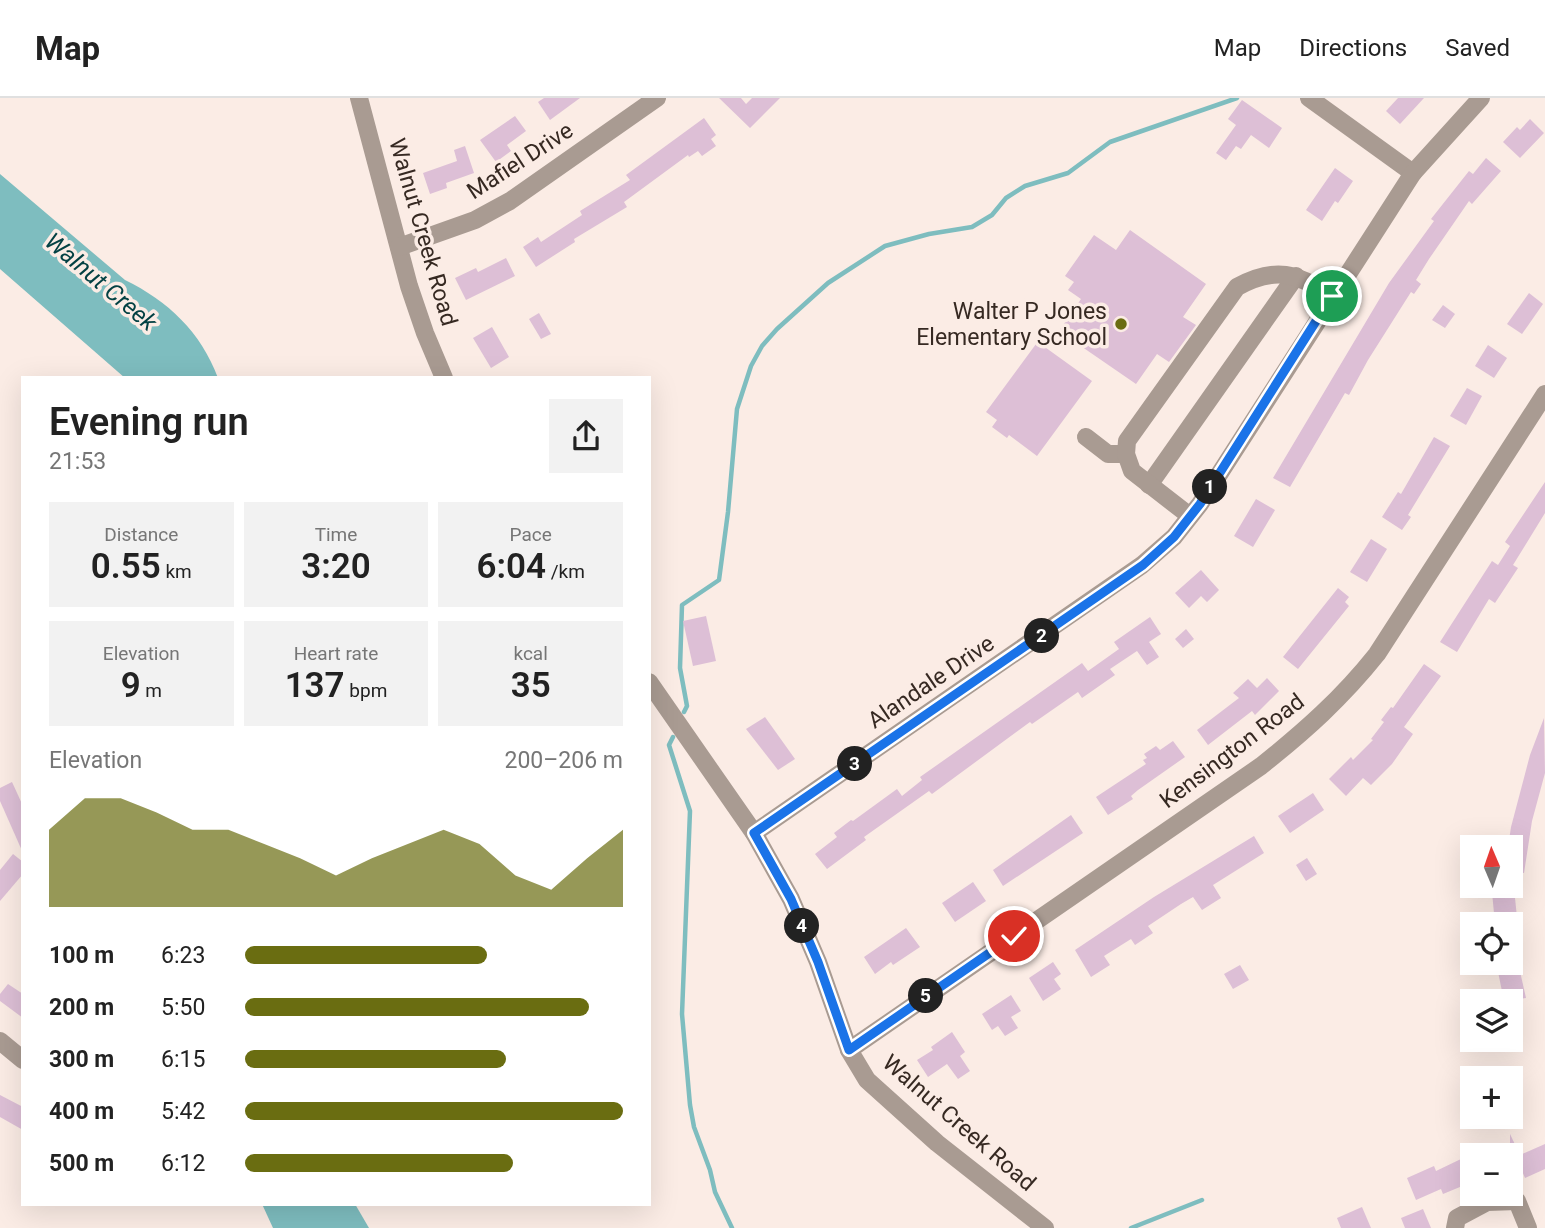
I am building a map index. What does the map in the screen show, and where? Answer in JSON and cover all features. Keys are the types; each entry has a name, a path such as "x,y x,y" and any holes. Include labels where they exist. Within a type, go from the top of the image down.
{"street":[{"name":"Walnut Creek Road","path":"359,98 425,333 443,376"},
{"name":"Mafiel Drive","path":"399,247 475,220 510,201 657,98"},
{"path":"1309,98 1413,173"},
{"name":"Alandale Drive","path":"754,833 1143,565 1174,537 1413,173 1481,98"},
{"path":"1190,516 1132,471 1126,454 1127,441 1237,287 1253,278 1271,273 1296,276 1332,296"},
{"path":"1149,485 1296,276"},
{"name":"Kensington Road","path":"849,1050 1261,766 1309,728 1348,690 1377,654 1545,394"},
{"path":"1086,437 1108,454 1126,454"},
{"name":"Walnut Creek Road","path":"651,685 754,833 791,899 813,950 849,1050 867,1080 937,1143 1045,1228"},
{"path":"0,1041 21,1058"},
{"path":"1455,1228 1457,1218 1487,1202 1517,1201 1528,1228"}],"water":[{"name":"Walnut Creek","path":"0,174 125,280 169,308 202,346 217,376 123,376 0,269"},
{"path":"263,1206 356,1206 369,1228 273,1228"}],"building":[{"path":"544,98 580,98 550,120 538,102"},
{"path":"719,98 741,98 746,104 752,98 780,98 750,128"},
{"path":"1398,98 1424,98 1400,124 1386,111"},
{"path":"1242,100 1282,128 1269,148 1251,135 1241,149 1236,146 1226,160 1216,153 1236,125 1228,119"},
{"path":"515,116 526,131 507,145 511,151 496,162 480,140"},
{"path":"704,118 716,135 711,139 716,146 702,156 698,151 689,157 688,155 624,202 627,207 574,239 575,242 536,267 523,247 538,237 541,242 582,215 580,211 630,180 626,175"},
{"path":"1530,119 1544,133 1520,158 1503,142 1517,127 1520,130"},
{"path":"465,146 474,173 446,183 447,188 430,194 423,173 457,161 454,150"},
{"path":"1486,158 1501,171 1472,204 1469,201 1429,259 1416,280 1421,284 1414,294 1411,292 1349,395 1345,393 1290,487 1273,478 1389,283 1434,221 1431,219 1469,171 1473,174"},
{"path":"1335,168 1353,181 1322,221 1306,210"},
{"path":"1130,230 1206,284 1183,317 1196,325 1169,362 1157,354 1136,384 1059,331 1081,299 1068,290 1074,282 1065,276 1094,235 1116,250"},
{"path":"506,258 515,276 466,300 455,278 476,268 478,272"},
{"path":"1529,293 1543,304 1522,334 1507,324"},
{"path":"1443,305 1455,314 1445,328 1432,320"},
{"path":"539,313 551,334 541,339 529,319"},
{"path":"492,327 509,357 491,368 473,338"},
{"path":"1036,344 1041,347 1042,345 1092,381 1037,456 1009,435 1007,438 992,427 997,420 986,412"},
{"path":"1488,345 1507,358 1494,378 1475,366"},
{"path":"1467,388 1482,396 1466,425 1450,416"},
{"path":"1434,437 1450,446 1408,515 1411,517 1402,530 1382,517 1398,492 1401,494"},
{"path":"1545,482 1545,513 1513,565 1518,568 1495,603 1489,599 1457,652 1440,642 1492,561 1498,565 1510,546 1505,542"},
{"path":"1256,499 1275,510 1253,547 1234,536"},
{"path":"1371,539 1387,549 1367,582 1350,572"},
{"path":"1201,570 1219,590 1207,602 1201,596 1189,608 1175,593"},
{"path":"1338,588 1349,597 1345,602 1349,606 1298,669 1283,657"},
{"path":"706,616 716,661 693,666 683,621"},
{"path":"1150,617 1161,634 1149,642 1159,657 1147,665 1137,651 1110,669 1115,675 1082,698 1078,692 1032,724 1030,722 932,794 929,791 864,837 866,840 827,869 815,854 837,837 834,833 851,820 897,789 902,796 922,780 920,777 1082,663 1088,671 1119,649 1114,642"},
{"path":"1186,629 1194,639 1183,648 1175,639"},
{"path":"1424,664 1441,676 1404,727 1413,734 1392,764 1371,785 1363,778 1346,796 1329,779 1373,740 1371,739 1384,722 1381,720 1391,707 1393,708"},
{"path":"1267,678 1279,691 1255,715 1252,711 1208,745 1197,730 1239,698 1233,693 1248,679 1257,688"},
{"path":"765,717 795,759 778,770 746,729"},
{"path":"1544,718 1545,773 1532,821 1524,873 1523,835 1510,835 1530,755"},
{"path":"1173,741 1185,757 1138,790 1131,796 1133,799 1108,815 1096,797 1146,764 1143,760 1147,758 1144,754 1156,746 1160,750"},
{"path":"12,782 21,802 21,848 0,801 0,788"},
{"path":"1313,793 1324,810 1290,833 1278,816"},
{"path":"1071,815 1083,833 1003,886 993,870"},
{"path":"1254,836 1264,853 1213,885 1221,898 1202,910 1193,897 1181,904 1148,926 1153,933 1135,945 1131,939 1104,956 1110,965 1091,977 1075,950 1154,897"},
{"path":"13,854 21,860 21,876 0,901 0,870"},
{"path":"1307,858 1317,874 1306,881 1296,865"},
{"path":"973,882 986,901 955,922 942,903"},
{"path":"1493,898 1515,898 1516,912 1494,912"},
{"path":"906,928 920,947 875,974 864,957"},
{"path":"1053,962 1061,974 1054,979 1061,989 1043,1001 1029,978"},
{"path":"1240,965 1249,980 1233,989 1224,974"},
{"path":"1499,975 1521,975 1526,998 1523,998 1523,989 1502,989"},
{"path":"8,984 21,993 21,1017 0,1001 0,994"},
{"path":"1011,995 1021,1011 1011,1017 1018,1028 1005,1036 998,1026 992,1030 982,1014"},
{"path":"952,1032 965,1052 960,1056 970,1071 958,1079 947,1064 928,1077 917,1060 933,1050 931,1047"},
{"path":"0,1095 21,1106 21,1129 0,1117"},
{"path":"1545,1144 1545,1169 1525,1178 1523,1154"},
{"path":"1460,1159 1460,1187 1443,1194 1441,1189 1416,1200 1407,1178 1434,1166 1436,1171"},
{"path":"1362,1207 1371,1228 1341,1228 1337,1218"},
{"path":"1423,1209 1431,1228 1405,1228 1401,1218"}],"waterway":[{"path":"684,712 687,706 680,668 682,605 719,580 737,409 751,366 762,346 777,329 828,283 885,246 929,234 972,227 992,215 1006,198 1025,186 1068,173 1110,142 1237,98"},
{"path":"673,737 669,745 690,811 682,1014 690,1105 694,1127 715,1192 732,1228"},
{"path":"1131,1228 1202,1200"}],"place":[{"name":"Walter P Jones Elementary School","path":"1121,324"}],"route":[{"path":"1014,936 849,1050 818,962 791,899 754,833 1143,565 1174,537 1200,504 1332,296"}]}
